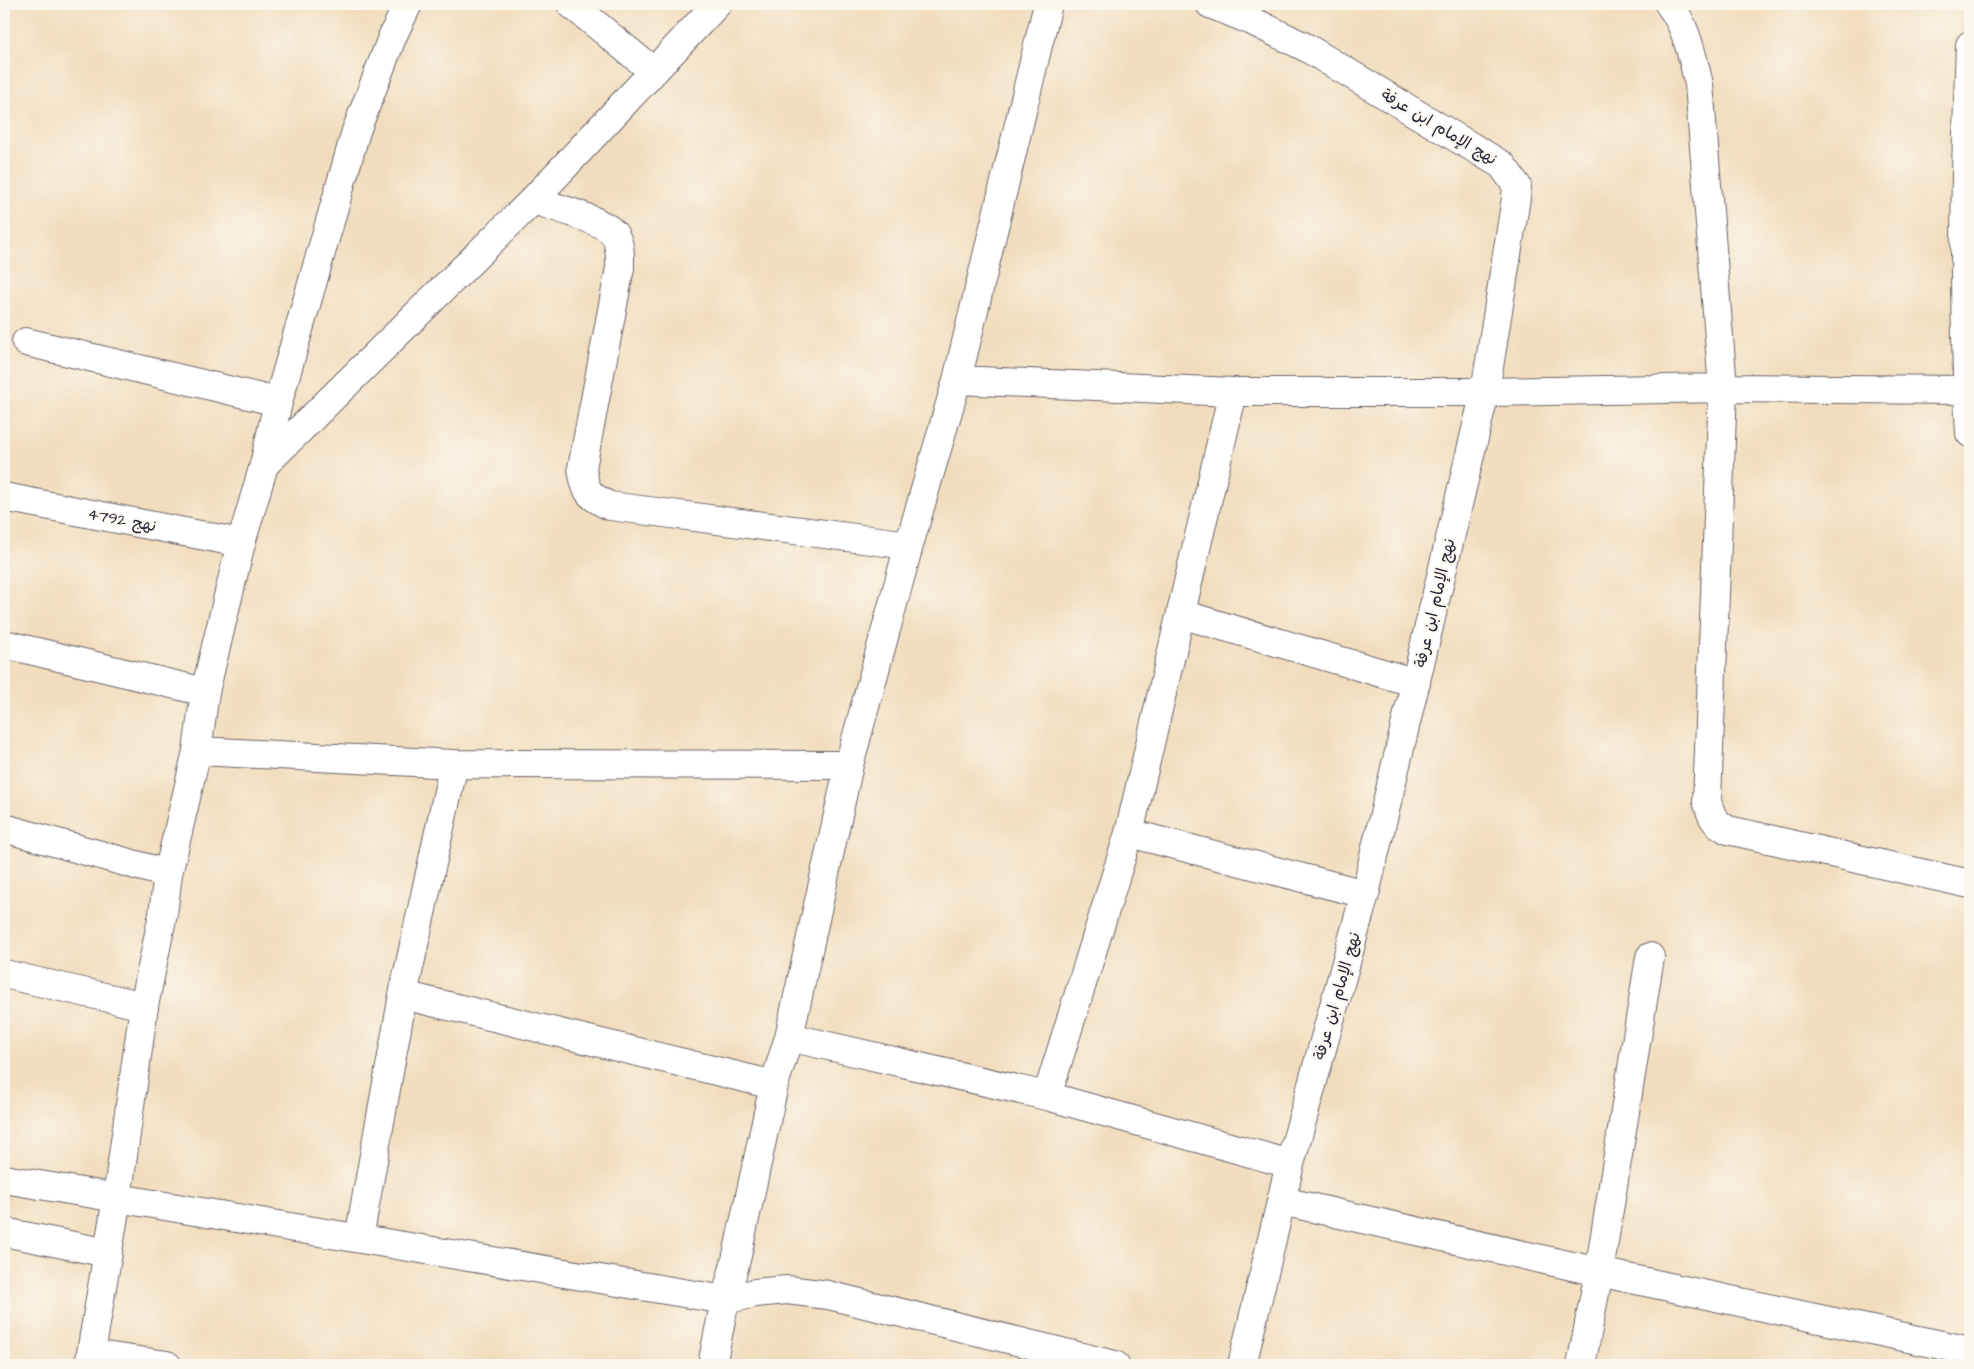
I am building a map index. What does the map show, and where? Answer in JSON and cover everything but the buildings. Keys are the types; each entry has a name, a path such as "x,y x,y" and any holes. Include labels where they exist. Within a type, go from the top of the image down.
{"street":[{"path":"167,1365 92,1352 117,1198 144,1006 163,914 168,874 197,752 205,692 241,543 264,465 278,402 356,131 393,35 408,4"},
{"path":"571,4 652,71"},
{"path":"264,465 532,200 717,4"},
{"path":"712,1365 774,1085 789,1037 849,766 909,545 957,380 1048,4"},
{"name":"نهج الإمام ابن عرفة","path":"1210,4 1250,20 1307,48 1502,165 1517,186 1485,392 1366,894 1290,1164 1242,1365"},
{"path":"1669,4 1679,18 1689,44 1700,84 1723,388 1707,801 1710,813 1716,824 1728,830 1970,884"},
{"path":"1970,45 1967,192 1970,433"},
{"path":"532,200 603,224 614,234 620,250 620,268 582,468 584,486 593,498 610,506 909,545"},
{"path":"26,342 278,402"},
{"path":"957,380 1233,392 1485,392 1723,388 1969,390"},
{"path":"1047,1096 1129,834 1233,392"},
{"name":"نهج 4792","path":"4,497 241,543"},
{"path":"1181,614 1416,683"},
{"path":"4,644 205,692"},
{"path":"197,752 454,764 849,766"},
{"path":"359,1238 403,995 454,764"},
{"path":"4,828 168,874"},
{"path":"1129,834 1366,894"},
{"path":"1582,1365 1650,957"},
{"path":"4,974 144,1006"},
{"path":"403,995 774,1085"},
{"path":"789,1037 1047,1096 1290,1164"},
{"path":"4,1179 725,1300 755,1293 787,1290 828,1295 1116,1365"},
{"path":"1282,1201 1970,1352"},
{"path":"4,1232 108,1253"}]}
